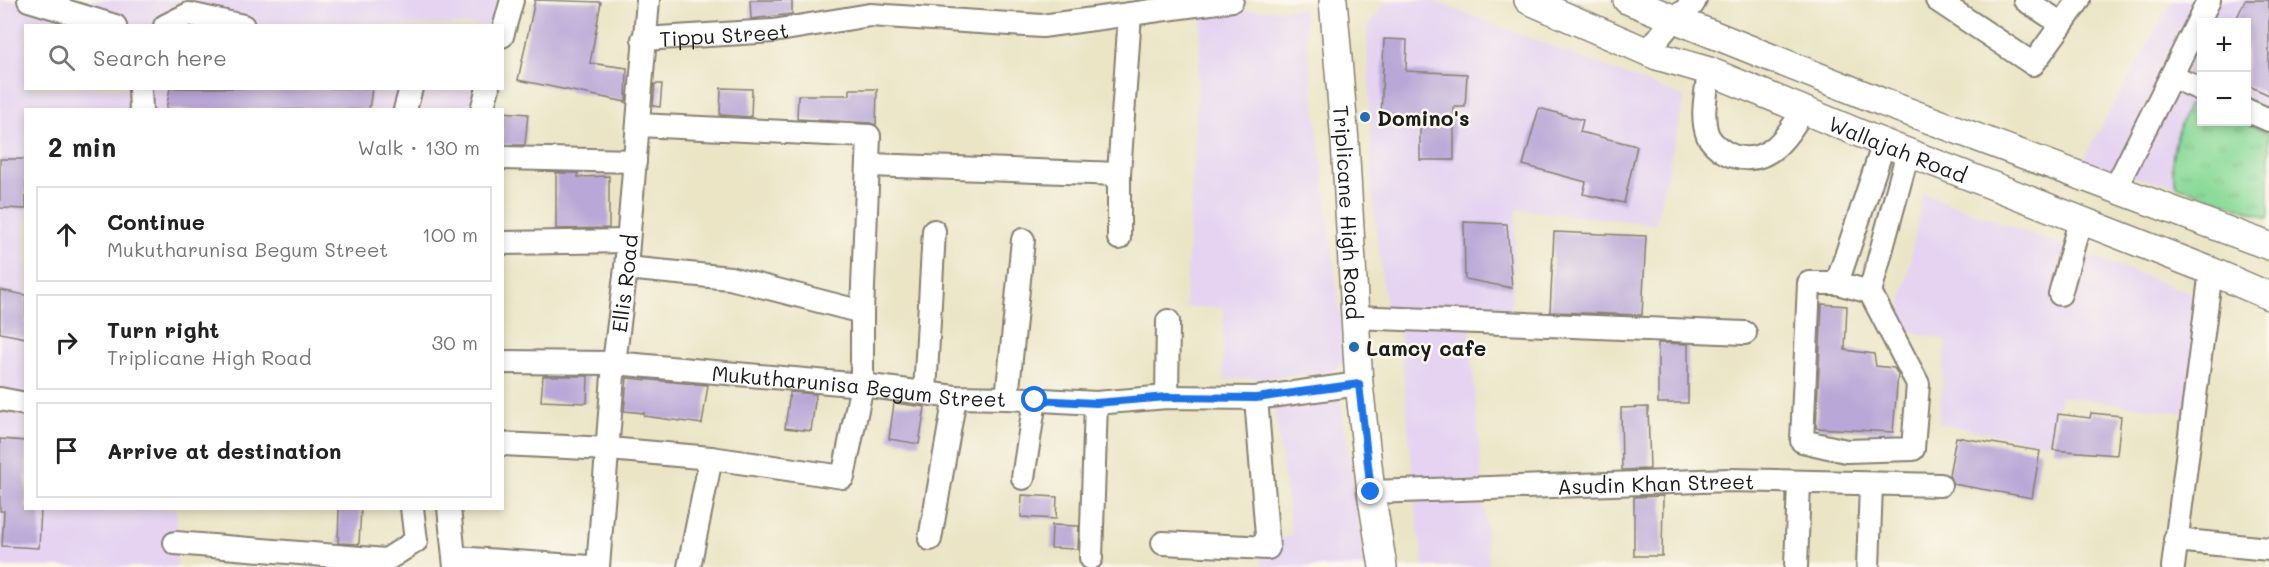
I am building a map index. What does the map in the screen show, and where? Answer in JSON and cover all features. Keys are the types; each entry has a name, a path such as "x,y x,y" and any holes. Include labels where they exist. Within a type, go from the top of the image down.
{"main road":[{"name":"Triplicane High Road","path":"1333,0 1345,142 1359,384 1371,492 1383,567"},
{"name":"Wallajah Road","path":"1528,0 1647,52 1708,71 2269,296"},
{"name":"Wallajah Road","path":"1627,0 1882,102 2269,246"}],"street":[{"path":"29,0 108,24"},
{"path":"504,29 512,0"},
{"name":"Ellis Road","path":"597,567 609,449 614,363 626,268 648,0"},
{"name":"Tippu Street","path":"644,39 773,31 870,15 1042,26 1232,0"},
{"path":"1647,52 1674,19 1694,4 1695,0"},
{"path":"1937,0 2033,64 2079,0"},
{"path":"2025,0 2062,24"},
{"path":"2115,189 2209,0"},
{"path":"169,24 189,14 234,24"},
{"path":"1119,237 1119,174 1130,14"},
{"path":"1708,71 1705,121 1708,136 1724,153 1743,159 1767,154 1787,137 1803,110"},
{"path":"2171,76 2197,88"},
{"path":"140,90 141,108"},
{"path":"406,108 410,90"},
{"path":"483,108 487,90"},
{"path":"2251,112 2269,120"},
{"path":"504,444 609,449 711,458 843,477 862,385 862,312 869,136 638,125"},
{"path":"1837,283 1896,148"},
{"path":"1870,292 1837,283 1809,283 1802,441 1845,451 1913,449 1918,384 1870,292 1896,148"},
{"path":"504,158 635,160"},
{"path":"869,165 1119,174"},
{"path":"2060,294 2079,221"},
{"path":"925,392 934,231"},
{"path":"1006,398 1023,240"},
{"path":"504,243 628,241"},
{"path":"626,268 730,278 862,312"},
{"path":"2173,567 2211,271"},
{"path":"1354,317 1745,333"},
{"path":"1167,397 1168,321"},
{"name":"Mukutharunisa Begum Street","path":"504,362 614,363 862,385 956,397 1096,403 1167,397 1256,398 1359,384"},
{"path":"930,538 956,397"},
{"path":"1163,543 1268,548 1256,398"},
{"path":"0,399 24,404"},
{"path":"1023,478 1035,400"},
{"path":"1091,558 1096,403"},
{"path":"689,567 711,458"},
{"name":"Asudin Khan Street","path":"1371,492 1730,480 1940,485"},
{"path":"1796,567 1800,482"},
{"path":"1868,567 1871,485"},
{"path":"175,543 253,559 386,564 416,541 412,510"},
{"path":"449,510 455,562 590,567"},
{"path":"2175,540 2269,549"}],"shaded area":[{"path":"0,0 498,0 491,24 24,24 24,90 475,90 470,108 24,108 24,510 177,510 177,567 0,567"},
{"path":"1397,0 1431,0 1685,98 1655,224 1517,209 1510,324 1387,318 1373,202 1367,30 1384,4"},
{"path":"2173,0 2269,0 2269,218 2178,186 2080,165"},
{"path":"1303,9 1346,360 1330,373 1223,380 1224,308 1185,307 1202,12"},
{"path":"1923,194 2190,293 2197,317 2191,414 2061,396 2049,444 1938,423 1946,340 1897,328"},
{"path":"1399,323 1469,324 1489,567 1424,567 1415,506"},
{"path":"1339,391 1366,567 1262,567 1261,542 1292,536 1273,397"}],"green space":[{"path":"2197,103 2197,126 2251,125 2269,133 2269,218 2178,186 2172,167 2174,146 2188,106"}],"building":[{"path":"535,0 601,2 590,63 627,68 626,102 518,80"},
{"path":"750,0 792,0 792,14 751,19"},
{"path":"2245,0 2269,0 2269,95 2251,87 2251,18 2237,18"},
{"path":"1384,39 1407,40 1406,71 1467,74 1465,107 1454,107 1454,160 1420,160 1420,121 1381,120"},
{"path":"655,84 662,84 660,107 653,106"},
{"path":"721,88 752,89 751,117 720,115"},
{"path":"850,89 877,89 876,125 797,119 798,95 850,95"},
{"path":"170,90 372,90 369,108 166,108"},
{"path":"1539,108 1583,120 1580,132 1637,146 1624,203 1583,194 1586,182 1523,165"},
{"path":"504,112 528,114 525,145 504,145"},
{"path":"0,159 24,159 24,209 0,208"},
{"path":"556,173 578,173 578,177 609,176 609,228 556,229"},
{"path":"1464,222 1507,224 1512,288 1465,279"},
{"path":"1554,232 1646,236 1642,315 1550,312"},
{"path":"0,290 24,295 24,338 0,333"},
{"path":"1822,304 1847,306 1845,350 1874,354 1876,366 1894,368 1898,374 1893,432 1816,428"},
{"path":"1658,343 1688,344 1688,403 1658,403"},
{"path":"543,376 588,376 587,403 541,401"},
{"path":"627,378 708,385 702,424 624,411"},
{"path":"790,392 816,394 811,431 785,428"},
{"path":"894,403 925,407 919,444 889,439"},
{"path":"1648,407 1650,469 1622,470 1621,408"},
{"path":"2091,413 2121,416 2117,455 2053,450 2058,414 2090,418"},
{"path":"1956,437 2040,451 2032,498 1953,484 1949,475"},
{"path":"0,439 24,441 24,510 41,510 39,548 2,546 4,511 0,511"},
{"path":"1022,495 1057,497 1056,519 1021,517"},
{"path":"1663,496 1662,556 1634,556 1634,497"},
{"path":"339,510 361,510 359,544 338,543"},
{"path":"1052,525 1079,526 1078,549 1051,548"}],"place":[{"name":"Domino's","path":"1365,117"},
{"name":"Lamcy cafe","path":"1354,347"}],"route":[{"path":"1035,400 1096,403 1167,397 1256,398 1359,384 1371,492"}]}
